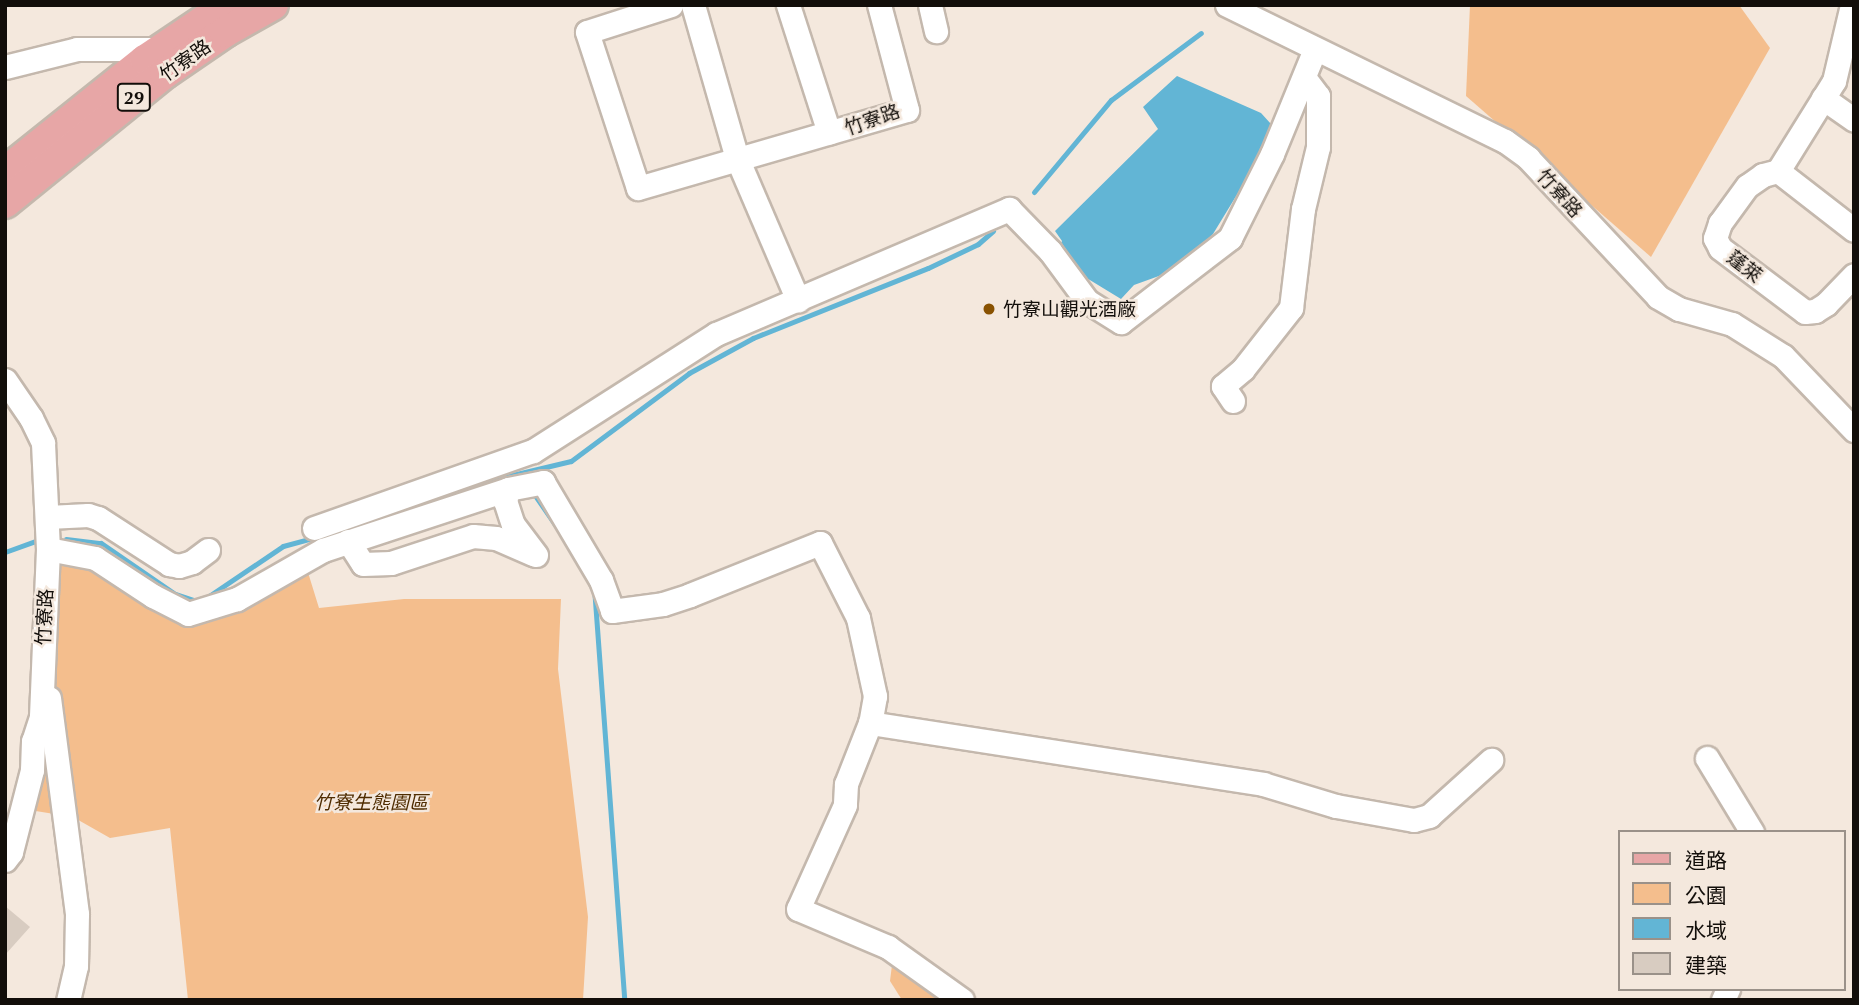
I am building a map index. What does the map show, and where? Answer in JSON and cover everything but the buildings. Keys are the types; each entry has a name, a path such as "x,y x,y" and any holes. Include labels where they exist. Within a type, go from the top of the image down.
{"main road":[{"name":"竹寮路","path":"5,172 79,110 161,49 227,5"},
{"name":"竹寮路","path":"5,203 164,73 225,32 273,5"}],"street":[{"name":"竹寮路","path":"671,5 606,15 587,32 638,188 907,110 879,5"},
{"path":"693,5 737,158 798,300"},
{"path":"788,5 830,133"},
{"path":"930,5 936,32"},
{"name":"竹寮路","path":"1227,5 1505,141 1528,158 1658,297 1679,309 1732,324 1783,356 1854,430"},
{"path":"1851,17 1834,81 1779,171 1854,230"},
{"path":"5,67 77,50 161,49"},
{"path":"314,528 533,451 716,334 1009,209 1050,251 1087,301 1121,322 1230,238 1305,79 1315,49"},
{"path":"1233,401 1223,386 1243,369 1291,308 1303,209 1319,137 1318,96 1305,79"},
{"path":"1823,98 1854,120"},
{"name":"蓬萊","path":"1779,171 1763,175 1747,186 1720,223 1715,238 1720,248 1805,312 1815,311 1826,304 1854,275"},
{"name":"竹寮路","path":"5,380 32,418 43,443 48,517 41,717 33,741 32,770 11,852 5,860"},
{"path":"48,549 95,558 188,614 237,598 323,550 508,489 543,482 601,580 612,611 644,608 690,595 820,543 858,618 875,696 870,723 846,784 845,805 798,909 888,947 962,1000"},
{"path":"348,541 363,565 391,563 474,536 496,538 536,555 513,525 505,501 508,489"},
{"path":"48,517 88,515 98,518 169,564 179,566 192,562 208,550"},
{"path":"42,660 56,732 77,914 76,967 68,1000"},
{"path":"870,723 1263,784 1336,806 1414,820 1429,816 1492,760"},
{"path":"1707,758 1751,830"}],"green space":[{"path":"1470,5 1739,5 1770,48 1651,257 1466,96"},
{"name":"竹寮生態園區","path":"52,553 95,558 188,614 306,566 319,608 404,599 561,599 558,669 588,917 583,1000 188,1000 170,828 110,838 73,817 17,808"},
{"path":"905,958 959,1000 902,1000 890,981 892,965"}],"water":[{"path":"1177,76 1261,113 1271,124 1252,170 1213,234 1191,257 1170,272 1134,285 1121,299 1080,274 1058,250 1062,241 1055,231 1158,129 1143,107"}],"waterway":[{"path":"1034,192 1111,100 1201,33"},
{"path":"462,487 571,461 689,373 753,338 928,268 978,244 993,231"},
{"path":"532,491 556,526"},
{"path":"347,528 377,518"},
{"path":"66,539 101,543 175,594 200,602 283,546 317,537"},
{"path":"5,552 38,540"},
{"path":"594,587 624,1000"}],"place":[{"name":"竹寮山觀光酒廠","path":"989,309"}]}
